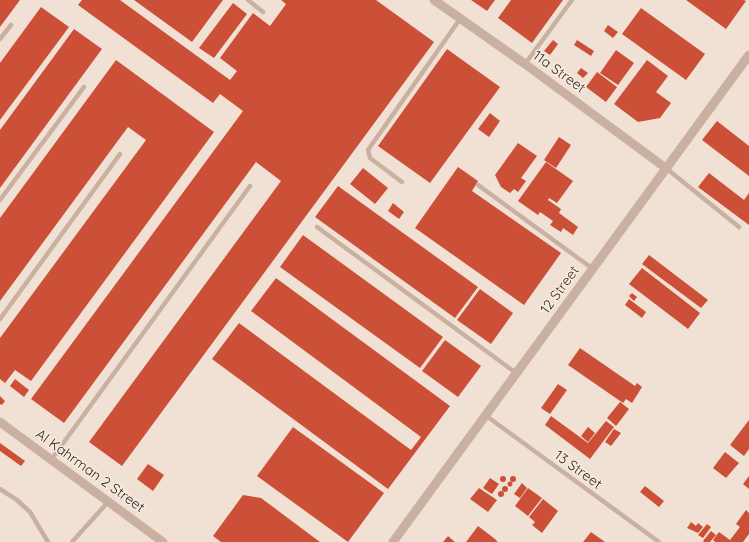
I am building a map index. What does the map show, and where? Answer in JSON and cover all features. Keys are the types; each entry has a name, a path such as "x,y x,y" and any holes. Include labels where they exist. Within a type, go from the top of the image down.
{"street":[{"name":"11a Street","path":"434,0 525,64 667,169"},
{"name":"12 Street","path":"392,542 667,169 749,55"},
{"name":"Al Kahrman 2 Street","path":"0,422 163,542"}],"lane":[{"path":"248,0 263,12"},
{"path":"525,64 572,0"},
{"path":"402,182 370,158 368,150 460,19"},
{"path":"0,39 10,25"},
{"path":"0,200 84,87"},
{"path":"0,318 120,154"},
{"path":"667,169 739,227"},
{"path":"478,185 593,269"},
{"path":"51,460 250,186"},
{"path":"317,227 516,373"},
{"name":"13 Street","path":"485,415 659,542"},
{"path":"0,489 17,500 30,512 48,542"},
{"path":"72,542 108,502"}],"building":[{"path":"0,0 20,0 0,27"},
{"path":"82,0 120,0 230,80 237,71 220,58 253,13 270,26 286,4 281,0 376,0 434,42 122,466 89,442 281,181 256,162 64,423 31,399 243,111 220,94 213,103 78,5"},
{"path":"134,0 223,0 192,42"},
{"path":"471,0 495,0 487,11"},
{"path":"511,0 563,0 532,43 498,18"},
{"path":"686,0 744,0 746,1 726,29"},
{"path":"233,3 247,14 214,58 199,48"},
{"path":"41,7 69,27 0,120 0,63"},
{"path":"641,8 705,54 686,80 622,34"},
{"path":"608,25 618,32 613,38 604,31"},
{"path":"74,29 102,49 0,188 0,130"},
{"path":"553,40 558,44 550,55 544,51"},
{"path":"577,40 594,51 591,56 574,45"},
{"path":"447,49 500,87 430,183 378,146"},
{"path":"616,50 634,63 618,85 600,73"},
{"path":"116,60 214,132 31,381 15,370 5,383 0,379 0,338 146,140 128,127 0,301 0,218"},
{"path":"647,60 668,76 656,92 671,103 660,118 638,122 614,104"},
{"path":"581,68 588,73 583,78 577,73"},
{"path":"597,72 617,87 606,102 586,87"},
{"path":"490,113 500,121 489,137 478,129"},
{"path":"717,121 749,146 749,176 702,140"},
{"path":"559,137 571,145 556,168 544,160"},
{"path":"518,143 537,156 521,178 526,181 518,192 514,189 510,193 501,187 495,175"},
{"path":"546,162 573,181 557,203 549,198 548,200 561,209 559,213 578,227 573,235 563,228 561,232 550,225 553,221 540,212 538,215 518,201"},
{"path":"458,167 478,181 472,191 561,253 524,305 415,228"},
{"path":"363,168 388,188 375,204 350,184"},
{"path":"709,173 744,200 749,193 749,225 698,187"},
{"path":"338,186 478,287 455,318 315,217"},
{"path":"393,203 404,212 399,219 388,211"},
{"path":"303,235 443,337 420,368 280,267"},
{"path":"649,255 708,300 701,308 642,264"},
{"path":"642,268 700,313 688,329 629,284"},
{"path":"276,278 450,406 388,489 212,359 239,323 411,450 421,437 251,311"},
{"path":"480,289 513,313 491,344 457,320"},
{"path":"632,293 637,297 634,301 629,296"},
{"path":"629,299 646,312 642,318 625,305"},
{"path":"445,340 481,366 458,397 422,371"},
{"path":"580,348 635,386 637,383 642,387 632,403 626,399 623,403 568,365"},
{"path":"15,379 29,390 24,397 10,386"},
{"path":"558,384 567,390 550,414 541,408"},
{"path":"0,396 5,401 2,405 0,404"},
{"path":"620,402 629,409 616,426 607,418"},
{"path":"551,416 588,443 606,421 614,427 590,459 545,425"},
{"path":"749,420 749,449 744,456 730,445"},
{"path":"293,427 384,493 348,542 257,476"},
{"path":"588,427 595,433 588,442 581,436"},
{"path":"614,429 621,433 611,446 605,442"},
{"path":"0,443 25,461 21,466 0,451"},
{"path":"725,452 739,463 726,478 713,468"},
{"path":"148,464 164,475 153,491 137,479"},
{"path":"503,476 506,479 503,482 500,479"},
{"path":"513,476 516,479 513,482 510,479"},
{"path":"749,476 749,489 743,484"},
{"path":"490,478 499,484 492,494 483,488"},
{"path":"510,481 513,484 510,487 507,484"},
{"path":"522,483 527,488 520,498 514,494"},
{"path":"505,486 508,489 505,492 502,489"},
{"path":"645,486 664,501 659,507 640,492"},
{"path":"479,488 497,500 488,512 470,499"},
{"path":"528,488 542,498 528,516 515,506"},
{"path":"501,491 504,494 501,497 498,494"},
{"path":"243,495 261,498 320,542 221,542 213,536"},
{"path":"543,499 558,511 542,533 532,525 535,522 529,517"},
{"path":"746,510 749,513 749,534 743,542 715,542 713,540 719,532 730,540 740,527 736,524"},
{"path":"691,522 696,526 698,523 703,527 698,533 687,528"},
{"path":"707,524 711,527 703,538 698,535"},
{"path":"478,526 495,539 498,542 466,542"},
{"path":"711,531 716,535 710,542 704,542 703,541"},
{"path":"591,532 605,542 583,542"},
{"path":"448,536 455,542 443,542"}]}
